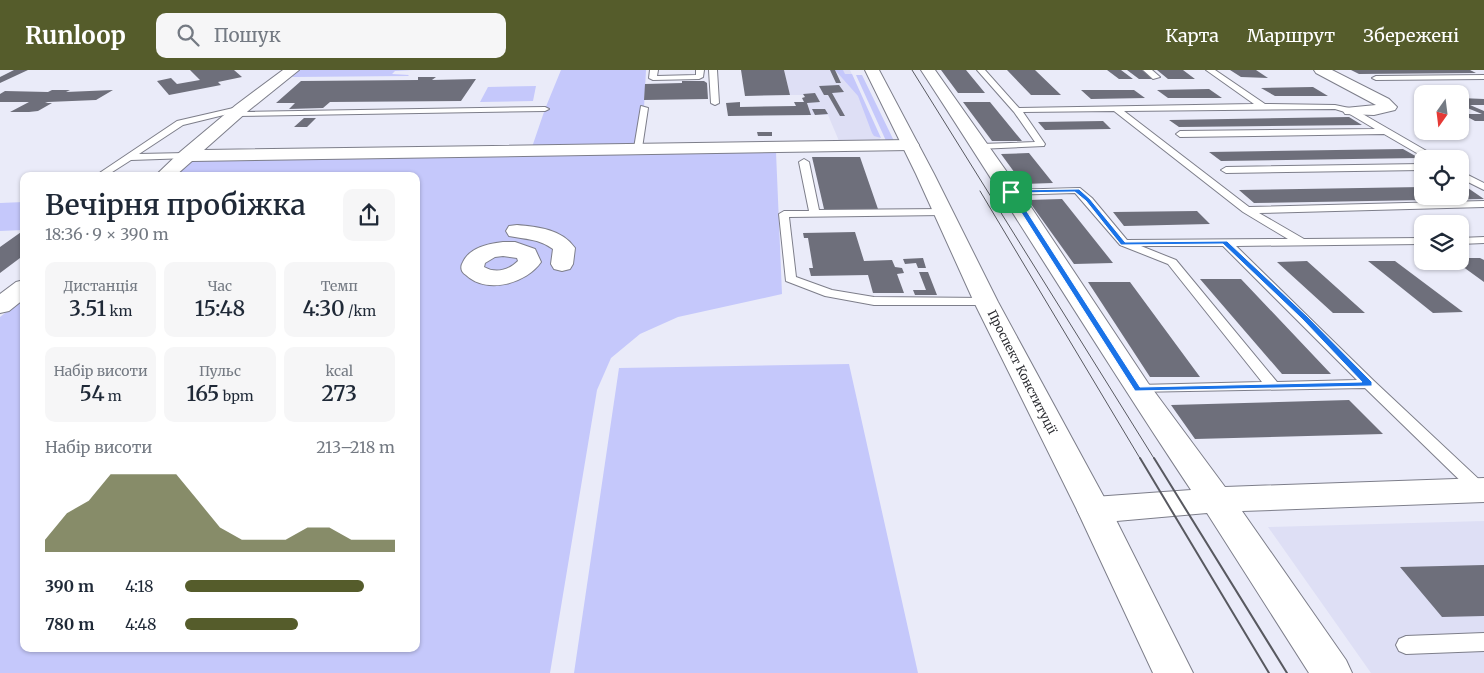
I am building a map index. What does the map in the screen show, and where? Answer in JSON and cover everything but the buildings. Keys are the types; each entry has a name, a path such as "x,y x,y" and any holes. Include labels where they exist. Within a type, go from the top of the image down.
{"street":[{"path":"168,172 238,111 292,70"},
{"name":"Проспект Конституції","path":"872,70 986,302 1094,510 1173,673"},
{"path":"928,70 1011,192 1138,389 1216,500 1332,673"},
{"path":"1321,70 1383,102 1389,107 1351,111"},
{"path":"186,156 910,145"},
{"path":"516,240 539,234 558,242 564,248 562,264"},
{"path":"0,306 20,290"},
{"path":"1094,510 1216,500 1482,490"}],"lane":[{"path":"654,70 653,78 699,77 700,70"},
{"path":"713,70 714,103"},
{"path":"981,70 1017,110 1041,144 981,147"},
{"path":"1147,70 1156,77"},
{"path":"1210,70 1263,106"},
{"path":"1376,78 1484,76"},
{"path":"1017,110 1263,106 1335,107 1351,111 1419,150"},
{"path":"106,172 130,157 151,140 180,123 238,111 545,108"},
{"path":"638,148 644,108"},
{"path":"1117,109 1247,210 1301,242"},
{"path":"1180,134 1386,131"},
{"path":"130,157 186,156"},
{"path":"804,162 815,214"},
{"path":"1226,170 1414,167"},
{"path":"1469,179 1484,187"},
{"path":"1011,192 1077,190 1088,200 1124,244 1172,262 1272,386"},
{"path":"1247,210 1484,204"},
{"path":"943,212 784,214 790,279 829,293 874,301 986,302"},
{"path":"1469,240 1484,240"},
{"path":"1124,244 1414,241"},
{"path":"1224,242 1298,311 1369,384 1482,490"},
{"path":"1138,389 1369,384"},
{"path":"1406,645 1484,642"}],"shaded area":[{"path":"300,70 413,70 395,71 392,74 408,76 292,77"},
{"path":"561,70 646,70 644,108 638,148 531,150"},
{"path":"784,70 850,70 882,143 839,141 828,115 811,115 805,95 790,95"},
{"path":"835,70 843,70 845,74 852,74 881,138 874,136 858,96"},
{"path":"856,75 862,75 894,141 887,143"},
{"path":"536,86 533,101 480,102 488,87"},
{"path":"776,152 782,294 678,317 640,334 611,358 597,390 550,673 0,673 0,317 20,301 20,652 420,652 420,172 178,172 195,159"},
{"path":"20,202 20,230 0,231 0,203"},
{"path":"849,364 918,673 574,673 619,368"},
{"path":"1484,521 1484,673 1371,673 1268,527"}],"tram line":[{"path":"912,70 1155,460"},
{"path":"980,191 1141,460"},
{"path":"1140,458 1269,673"},
{"path":"1154,458 1287,673"}],"route":[{"path":"1077,190 1088,200 1124,244 1224,242 1305,318 1369,384 1138,389 1011,192 1077,190"}]}
